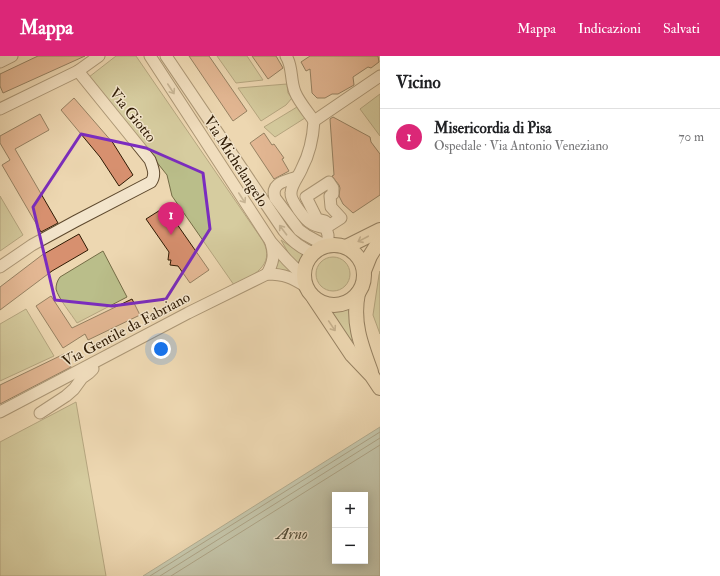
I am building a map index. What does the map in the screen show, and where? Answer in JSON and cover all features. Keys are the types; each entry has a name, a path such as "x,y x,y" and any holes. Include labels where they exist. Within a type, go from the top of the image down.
{"main road":[{"path":"346,247 380,230"},
{"path":"307,286 315,298 325,303 334,305 352,299 358,293 363,283 364,271 370,256 380,240"},
{"path":"364,271 354,252 346,247 335,245 327,246 314,253 306,264 305,268 307,286 352,356 376,382"},
{"path":"358,293 356,311 357,331 361,346 376,382"}],"street":[{"path":"0,62 12,56"},
{"path":"0,108 78,71 99,56"},
{"name":"Via Michelangelo","path":"150,56 271,242 307,286"},
{"name":"Via Michelangelo","path":"166,56 284,231 298,245 307,251 314,253"},
{"path":"286,56 289,61 295,92 314,121 310,147 290,194 307,221 315,226 326,228 328,235 327,246 299,230 275,198 274,192 278,184 297,177"},
{"name":"Via Giotto","path":"0,266 32,245 151,182 153,178 153,169 150,160 78,71"},
{"path":"314,121 380,76"},
{"path":"271,242 273,258 267,274 278,274 289,277 307,286"},
{"name":"Via Gentile da Fabriano","path":"0,412 188,313 267,274"},
{"path":"40,413 66,396 74,389 82,378 106,356"}],"highlighted area":[{"path":"81,134 146,148 203,173 210,229 166,299 112,306 55,300 33,207"}],"green space":[{"path":"116,56 136,56 263,241 266,250 266,257 264,264 255,274 234,285 172,196 167,175 89,77"},
{"path":"217,56 247,56 263,80 236,83"},
{"path":"287,84 288,93 292,98 286,105 261,121 238,88"},
{"path":"380,94 380,136 360,109"},
{"path":"297,107 305,118 275,137 264,127"},
{"path":"0,196 23,235 0,251"},
{"path":"281,240 305,256 301,266 289,254"},
{"path":"103,251 127,297 77,323 57,293 56,284 60,277"},
{"path":"330,257 336,257 340,258 347,264 350,274 349,281 343,288 336,291 330,291 326,290 319,284 316,277 316,271 317,267 323,260"},
{"path":"279,258 292,273 274,270"},
{"path":"380,271 380,334 373,315"},
{"path":"350,303 353,339 347,341 326,307 338,308"},
{"path":"26,309 54,356 0,381 0,324"},
{"path":"76,402 106,576 0,576 0,442"}],"water":[{"name":"Arno","path":"380,427 380,576 143,576"}],"building":[{"path":"38,56 85,56 3,93 0,86 0,74"},
{"path":"189,56 209,56 247,111 233,121"},
{"path":"252,56 276,56 283,68 268,79"},
{"path":"310,56 378,56 379,62 353,77 354,85 338,94 332,94 325,98 317,98 312,93 310,69 306,71 301,62"},
{"path":"74,98 113,143 133,175 119,186 100,157 61,110"},
{"path":"40,114 49,130 15,149 58,223 41,232 2,165 10,160 0,143 0,136"},
{"path":"333,117 370,137 371,142 380,154 380,195 353,213 343,204 339,196 339,185 332,176 334,175 330,119"},
{"path":"264,133 272,145 274,144 284,158 282,159 289,171 274,179 250,143"},
{"path":"165,207 209,270 190,283 178,266 170,265 171,260 168,260 169,252 146,219"},
{"path":"79,234 88,250 52,271 0,310 0,287 42,255"},
{"path":"51,296 72,328 132,299 140,315 88,340 85,334 63,348 36,306"},
{"path":"64,354 71,367 0,404 0,385"}],"place":[{"name":"Misericordia di Pisa","path":"171,235"}]}
